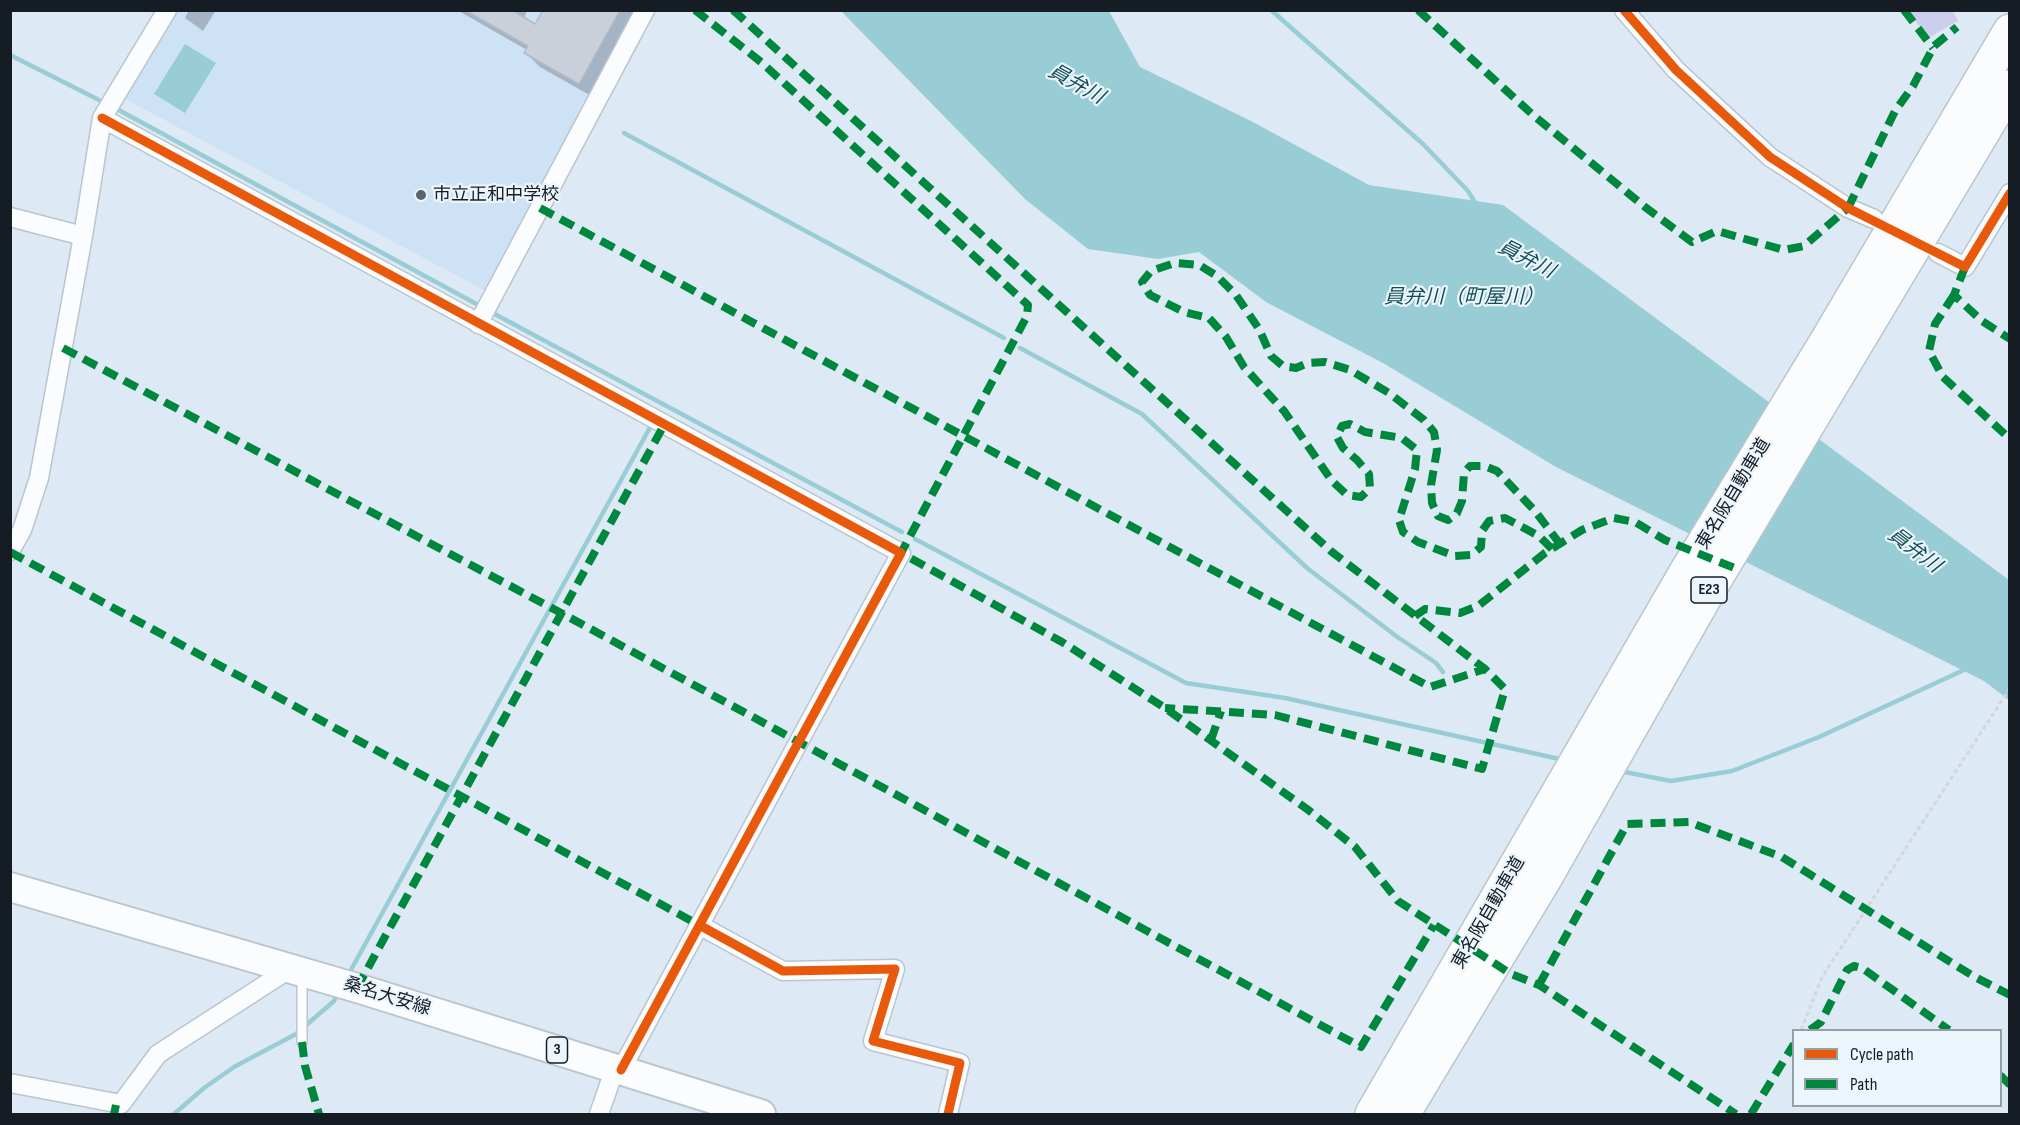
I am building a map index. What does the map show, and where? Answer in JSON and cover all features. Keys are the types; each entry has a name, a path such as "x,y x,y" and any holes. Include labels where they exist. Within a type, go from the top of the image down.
{"highway":[{"name":"東名阪自動車道","path":"1837,348 2010,31"},
{"name":"東名阪自動車道","path":"1403,1114 1561,820 1686,572 2010,87"},
{"name":"東名阪自動車道","path":"1372,1114 1561,820"}],"main road":[{"name":"桑名大安線","path":"10,886 343,984 761,1114"}],"street":[{"path":"10,551 25,520 39,478 107,110 167,10"},
{"path":"484,314 645,10"},
{"path":"1624,10 1676,70 1770,157 1848,208 1874,219"},
{"path":"107,110 484,314 644,415 901,554 701,926 618,1069 599,1114"},
{"path":"1938,253 1965,267 2010,193"},
{"path":"10,218 83,236"},
{"path":"701,926 783,971 895,969 873,1041 960,1063 948,1114"},
{"path":"10,1083 121,1104 158,1054 296,970"}],"lane":[{"path":"296,970 302,1042"}],"path":[{"path":"1801,1029 1822,977 2010,688"}],"shaded area":[{"name":"市立正和中学校","path":"178,11 635,11 486,291 125,99"},
{"path":"1908,11 1953,11 1958,21 1928,38"}],"water":[{"name":"員弁川（町屋川）","path":"841,11 1109,11 1140,67 1251,121 1369,185 1503,205 2009,580 2009,700 1984,681 1556,467 1383,363 1266,302 1199,252 1158,259 1088,249 1025,199"},
{"path":"185,44 216,63 185,113 154,94"}],"building":[{"path":"465,10 512,10 535,24 543,10 620,10 579,84 524,53 528,46"}],"waterway":[{"path":"1271,10 1423,144 1468,191 1476,204"},
{"path":"10,55 107,104"},
{"path":"115,108 482,307"},
{"path":"624,133 1004,338"},
{"path":"489,311 902,532"},
{"path":"1020,348 1142,414 1307,568 1396,636 1436,663 1443,672"},
{"path":"347,977 653,422"},
{"path":"915,539 1186,683 1285,698 1564,760"},
{"path":"1620,771 1671,781 1732,771 1819,737 1966,669"},
{"path":"174,1114 204,1088 234,1067 296,1034 334,1001 339,992"}],"marked path":[{"path":"695,10 761,62 1028,305 1027,316 901,553 1062,642 1165,708 1307,809 1355,847 1398,901 1511,974 1539,985 1736,1114"},
{"path":"733,10 1332,552 1485,669 1505,689 1482,769 1275,715 1165,708"},
{"path":"1418,10 1533,115 1645,207 1692,242 1717,231 1784,250 1804,246 1848,208"},
{"path":"1904,10 1933,48"},
{"path":"1848,208 1895,111 1913,86 1934,46 1957,27"},
{"path":"540,208 1430,687 1485,669"},
{"path":"1552,549 1539,536 1505,518 1489,521 1482,531 1481,547 1471,555 1455,556 1418,542 1403,532 1399,520 1415,469 1417,450 1402,438 1365,432 1350,424 1342,426 1337,437 1343,448 1369,474 1370,488 1361,497 1347,495 1332,481 1284,411 1244,367 1226,337 1209,318 1184,312 1150,295 1142,282 1151,271 1175,263 1199,265 1217,276 1236,295 1259,329 1271,356 1283,366 1296,368 1308,363 1325,362 1350,370 1389,393 1424,420 1434,432 1437,450 1431,485 1432,503 1438,516 1448,520 1457,513 1462,501 1464,473 1470,466 1484,466 1497,471 1535,511 1560,544"},
{"path":"1965,267 1954,295 1982,321 2010,339"},
{"path":"1954,295 1935,324 1929,351 1943,377 2010,439"},
{"path":"63,348 563,614 1361,1047 1434,925"},
{"path":"357,988 664,425"},
{"path":"1415,616 1425,609 1460,613 1478,606 1545,553 1582,530 1614,518 1635,522 1665,540 1737,569"},
{"path":"10,552 701,926"},
{"path":"1211,740 1221,711"},
{"path":"1539,985 1627,824 1689,822 1782,857 1973,976 2010,995"},
{"path":"1811,1029 1821,1022 1847,970 1854,966 1862,968 1948,1029"},
{"path":"302,1042 305,1066 319,1114"},
{"path":"1751,1114 1792,1047"},
{"path":"2002,1077 2010,1085"},
{"path":"114,1114 116,1105"}],"cycle path":[{"path":"1624,10 1676,70 1770,157 1848,208 1965,267 2010,193"},
{"path":"102,118 901,553 621,1070"},
{"path":"701,926 783,971 895,969 873,1041 960,1063 948,1114"}],"place":[{"name":"市立正和中学校","path":"421,195"}],"water label":[{"name":"員弁川","path":"1076,85"},
{"name":"員弁川","path":"1526,260"},
{"name":"員弁川","path":"1914,551"}]}
